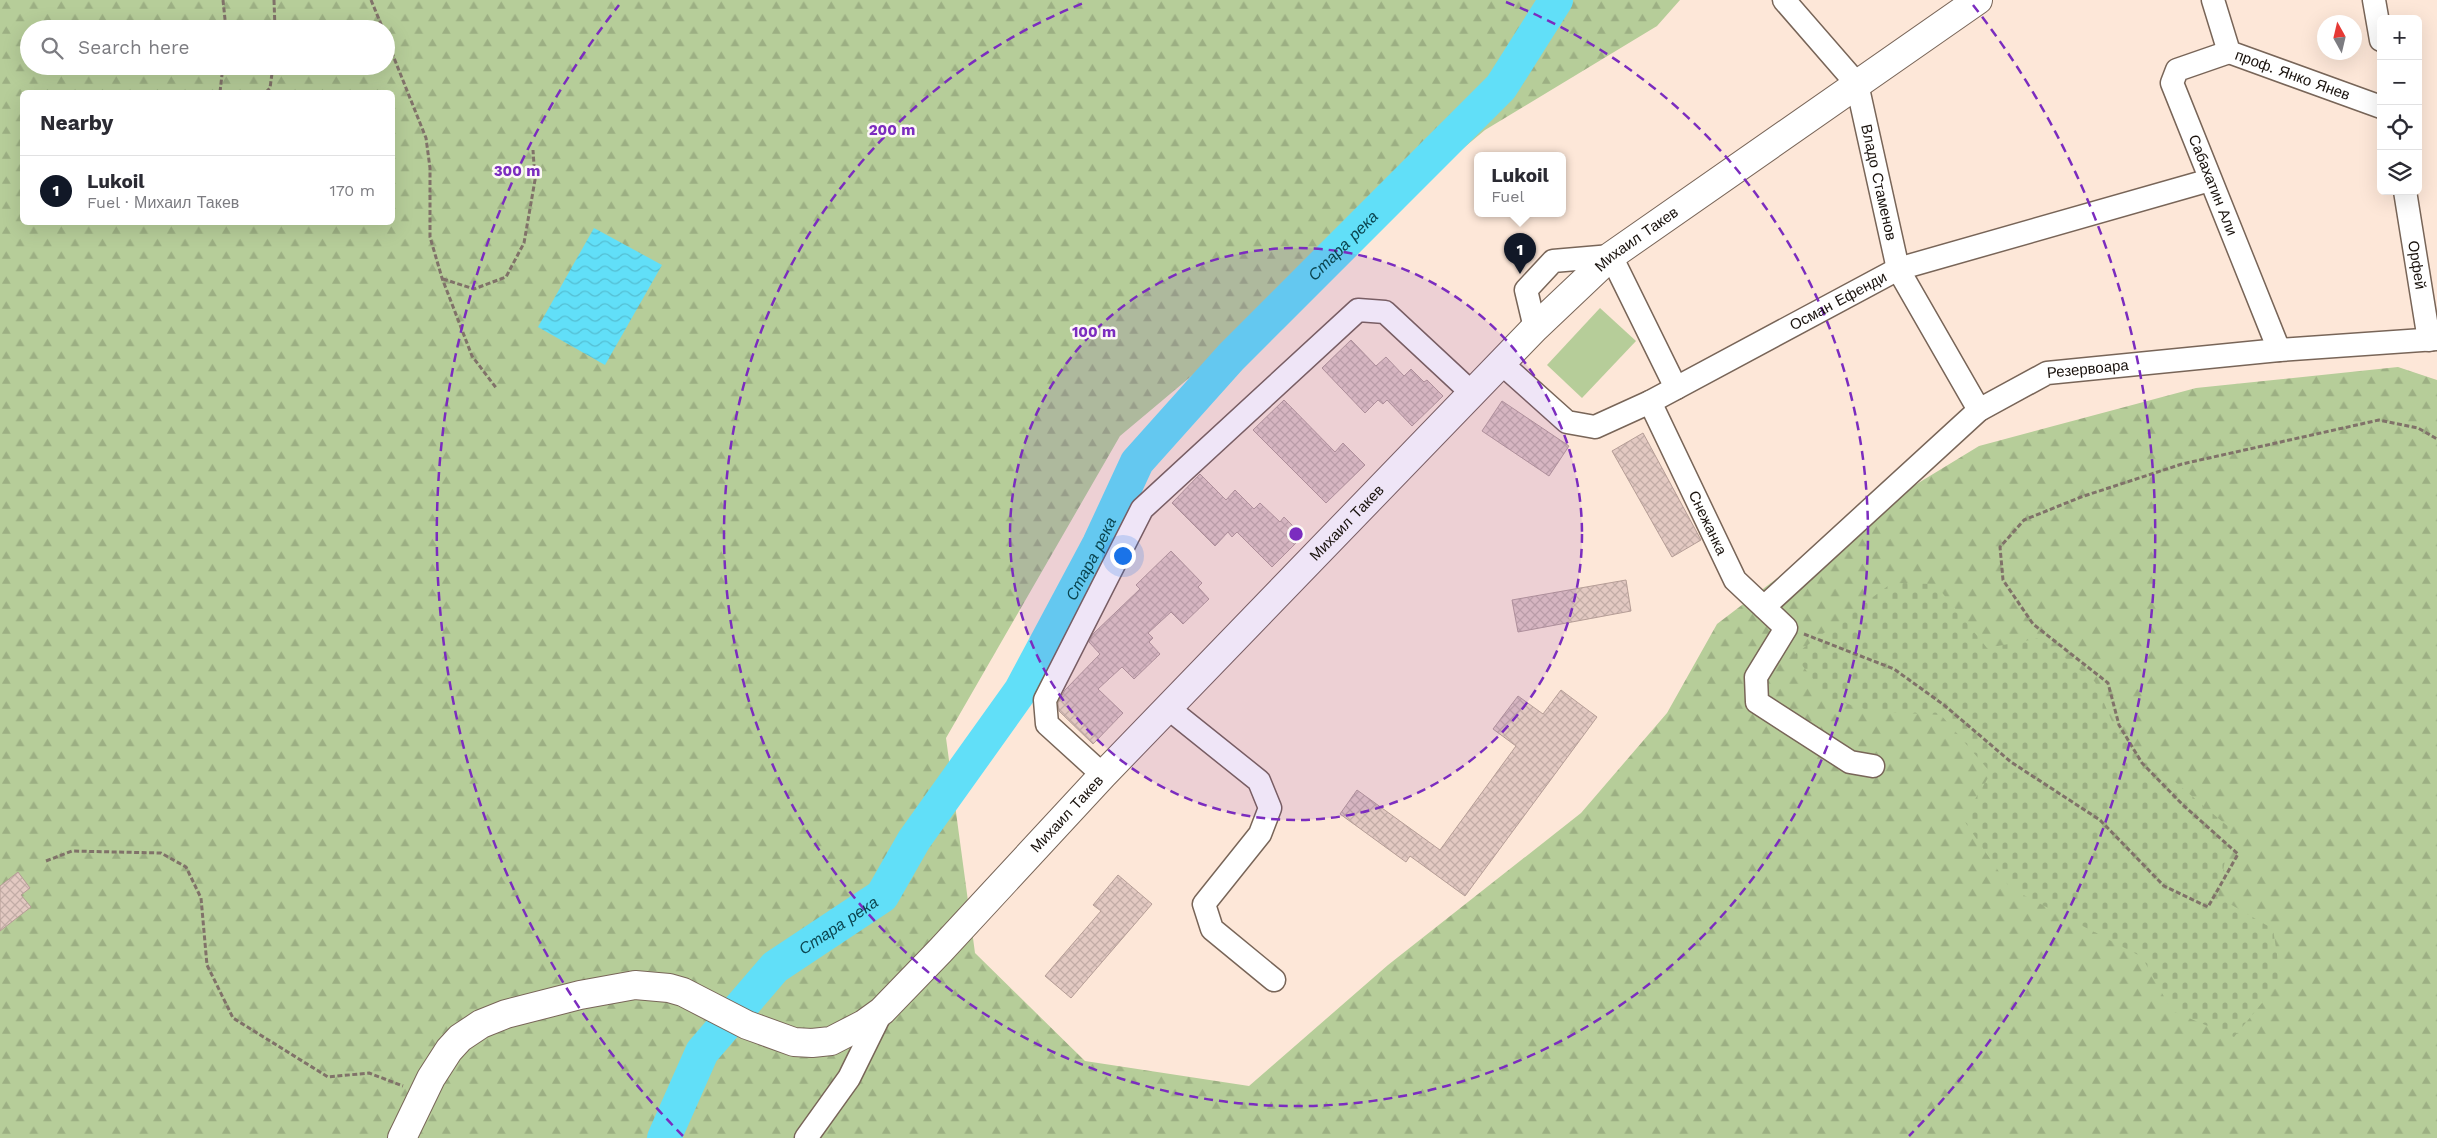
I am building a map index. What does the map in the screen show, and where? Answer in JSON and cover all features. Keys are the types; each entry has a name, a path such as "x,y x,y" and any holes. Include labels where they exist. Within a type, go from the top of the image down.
{"main road":[{"name":"Михаил Такев","path":"402,1138 422,1094 440,1062 460,1038 481,1024 506,1014 599,991 635,985 652,985 683,992 746,1025 780,1039 812,1044 831,1040 849,1033 882,1011 1103,775 1535,328 1611,256 1978,0"}],"street":[{"path":"1784,0 1857,84"},
{"name":"проф. Янко Янев","path":"2213,0 2229,52 2377,106"},
{"path":"2374,0 2377,17"},
{"name":"Сабахатин Али","path":"2229,52 2178,70 2172,84 2279,350"},
{"name":"Владо Стаменов","path":"1857,84 1898,269 1979,410"},
{"name":"Осман Ефенди","path":"1501,363 1567,422 1595,427 1650,402 1898,269 2210,180"},
{"name":"Орфей","path":"2406,195 2433,340"},
{"path":"1535,328 1526,290 1553,261 1611,256 1676,388"},
{"path":"1103,775 1047,724 1045,700 1142,509 1358,310 1385,312 1472,394"},
{"name":"Резервоара","path":"1764,607 1979,410 2048,373 2279,350 2433,340"},
{"name":"Снежанка","path":"1650,402 1735,580 1783,626"},
{"path":"1783,626 1756,677 1757,702 1850,762 1873,766"},
{"path":"1168,708 1259,781 1270,808 1260,834 1204,904 1212,929 1274,980"},
{"path":"806,1138 849,1078 882,1011"}],"path":[{"path":"223,0 225,20"},
{"path":"274,0 275,20"},
{"path":"371,0 379,20"},
{"path":"395,60 426,138 430,168 430,237 442,278 472,356 497,389"},
{"path":"220,90 222,75"},
{"path":"268,90 272,75"},
{"path":"442,278 474,289 506,277 524,243 535,180 533,150"},
{"path":"1783,626 1894,669 1944,705 2011,762 2100,820 2164,886 2208,907 2238,854 2183,805 2142,764 2119,725 2108,683 2033,624 2003,580 2000,547 2024,520 2080,497 2182,464 2379,420 2418,428 2437,439"},
{"path":"46,861 72,851 161,853 186,867 201,898 207,965 233,1018 328,1077 369,1073 422,1094"}],"green space":[{"path":"0,0 1680,0 1657,26 1485,130 1120,436 946,738 975,953 1085,1061 1249,1086 1388,965 1581,813 1667,713 1717,624 1838,532 1979,446 2196,388 2398,367 2437,380 2437,1138 0,1138"},
{"path":"1600,308 1636,341 1582,398 1547,365"},
{"path":"1892,583 1935,584 1987,648 2040,638 2095,682 2117,733 2231,829 2218,897 2273,929 2281,980 2234,1037 2172,1011 2142,957 2010,888 1963,819 1991,773 1941,715 1871,711 1828,698 1794,655"}],"water":[{"path":"594,228 662,265 605,365 538,327"}],"building":[{"path":"1351,340 1376,366 1386,357 1404,376 1411,369 1424,382 1427,380 1443,396 1412,426 1387,400 1383,404 1378,400 1365,413 1322,368"},
{"path":"1284,400 1335,452 1343,443 1365,465 1326,503 1253,430"},
{"path":"1502,401 1569,446 1549,476 1482,431"},
{"path":"1643,433 1701,540 1672,557 1612,451"},
{"path":"1200,474 1226,500 1235,490 1254,509 1260,503 1280,522 1284,517 1303,536 1272,567 1237,532 1232,537 1228,532 1215,546 1172,503"},
{"path":"1171,551 1202,583 1198,587 1209,599 1183,624 1171,612 1148,633 1153,638 1149,642 1160,654 1134,679 1122,667 1098,689 1123,713 1093,744 1059,711 1058,703 1065,690 1100,654 1089,642 1093,634 1140,589 1136,585"},
{"path":"1626,580 1631,611 1518,632 1512,600"},
{"path":"1561,690 1597,717 1465,896 1410,856 1406,862 1340,814 1357,790 1440,850 1516,746 1493,729 1518,696 1543,714"},
{"path":"18,872 30,888 21,895 31,907 0,931 0,886"},
{"path":"1118,875 1152,904 1071,998 1045,976 1101,911 1093,905"}],"waterway":[{"name":"Стара река","path":"664,1138 702,1052 775,967 882,896 914,840 1021,690 1099,544 1137,462 1231,357 1501,87 1556,0"}],"place":[{"name":"Lukoil","path":"1520,274"}]}
